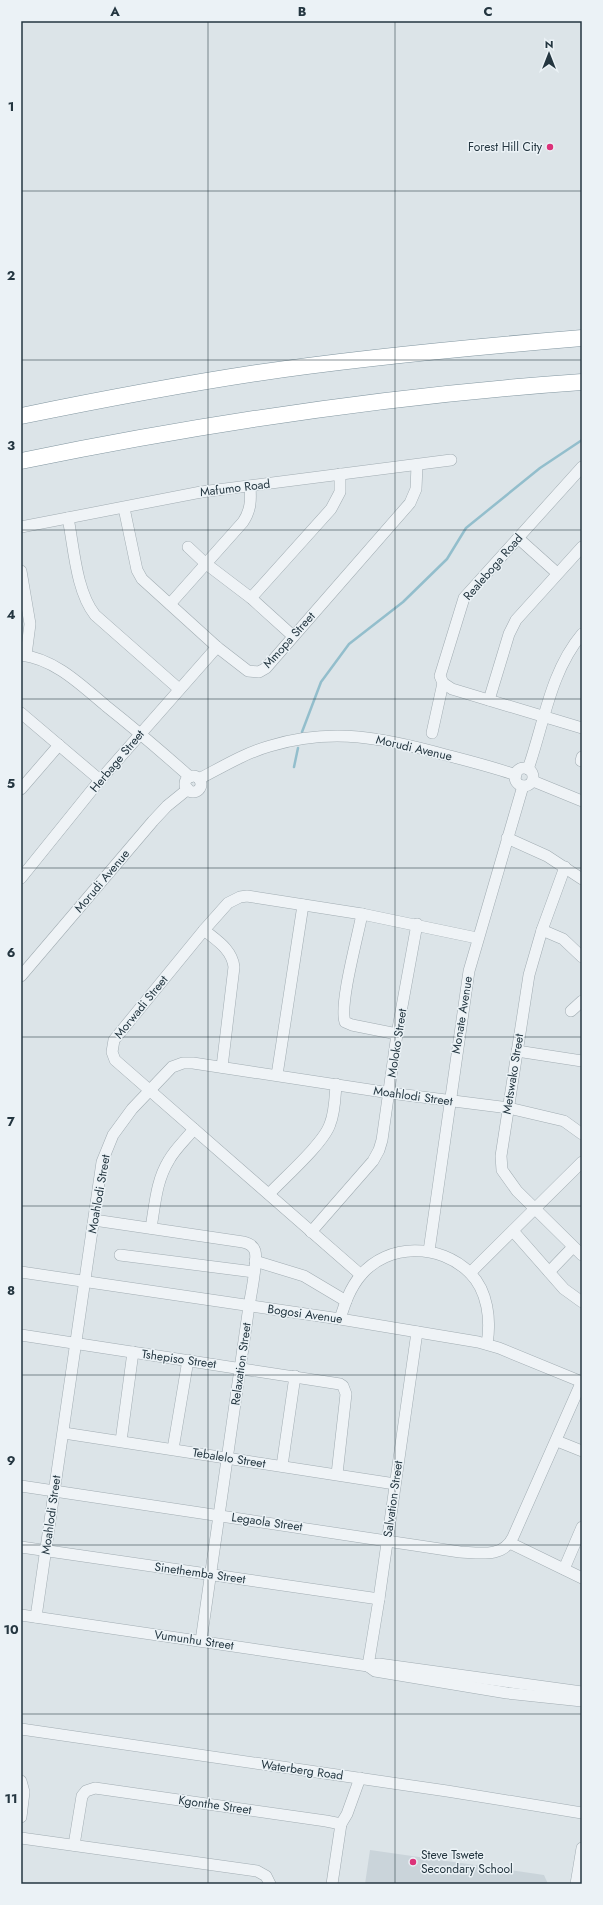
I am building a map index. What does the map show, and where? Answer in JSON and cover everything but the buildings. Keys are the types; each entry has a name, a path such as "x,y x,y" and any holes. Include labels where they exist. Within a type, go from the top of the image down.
{"highway":[{"path":"21,416 107,399 270,371 416,352 582,338"},
{"path":"21,461 110,442 242,421 379,402 582,382"}],"street":[{"name":"Mafumo Road","path":"21,527 201,492 451,460"},
{"name":"Mmopa Street","path":"124,508 140,576 145,583 217,647 248,671 254,673 266,668 410,503 416,489 417,465"},
{"name":"Realeboga Road","path":"432,733 443,683 441,672 464,598 582,467"},
{"path":"251,598 333,506 340,492 340,474"},
{"path":"170,604 247,515 251,503 250,486"},
{"path":"68,518 82,592 89,608 179,689"},
{"path":"518,538 557,573"},
{"path":"188,547 205,563 251,598 293,636"},
{"path":"489,700 512,627 557,573 582,547"},
{"path":"22,578 30,624 23,655 50,664 65,673 141,733 194,778"},
{"path":"528,769 564,658 582,634"},
{"name":"Herbage Street","path":"21,878 100,780 217,647"},
{"path":"443,683 452,689 582,728"},
{"path":"21,713 100,780"},
{"name":"Morudi Avenue","path":"21,976 167,806 188,790 193,792 199,790 201,784 194,778 249,754 269,746 316,736 343,735 397,741 516,775"},
{"path":"21,789 59,745"},
{"path":"528,783 533,774 528,769 520,769 516,775 516,781 528,783 582,801"},
{"name":"Monate Avenue","path":"429,1251 465,990 477,938 507,838 528,783"},
{"path":"507,838 540,852 582,879"},
{"name":"Metswako Street","path":"565,867 542,930 527,985 501,1156 502,1170 517,1191 582,1255"},
{"name":"Morwadi Street","path":"361,1274 148,1091 115,1060 112,1052 114,1040 204,930 228,904 240,897 247,896 362,914 417,924 477,938"},
{"path":"277,1075 303,905"},
{"path":"362,914 345,1002 345,1022 352,1025 397,1034"},
{"name":"Moloko Street","path":"311,1232 377,1156 382,1140 390,1093 397,1034 417,924"},
{"path":"204,930 226,948 234,960 222,1066"},
{"path":"542,930 563,939 582,957"},
{"path":"571,1010 582,1001"},
{"path":"517,1051 582,1061"},
{"name":"Moahlodi Street","path":"36,1617 64,1433 75,1344 100,1172 106,1149 121,1122 166,1072 177,1065 194,1063 222,1066 390,1093 509,1108 564,1121 582,1134"},
{"path":"269,1194 323,1137 330,1124 334,1110 336,1084"},
{"path":"151,1228 157,1190 164,1170 172,1156 194,1129"},
{"path":"470,1273 582,1162"},
{"path":"94,1220 248,1243 254,1250 255,1266"},
{"path":"513,1232 564,1289 582,1302"},
{"path":"549,1272 573,1247"},
{"path":"340,1319 350,1290 361,1274 376,1262 393,1255 412,1250 429,1251 443,1256 470,1273 482,1292 489,1312 487,1344"},
{"path":"120,1255 255,1266 304,1276 346,1301"},
{"name":"Relaxation Street","path":"201,1641 255,1266"},
{"name":"Bogosi Avenue","path":"21,1272 340,1319 487,1344 582,1382"},
{"name":"Salvation Street","path":"368,1666 417,1332"},
{"name":"Tshepiso Street","path":"21,1336 295,1376 336,1383 343,1386 346,1398 337,1474"},
{"path":"121,1441 133,1352"},
{"path":"173,1449 188,1360"},
{"path":"282,1466 295,1376"},
{"path":"582,1382 557,1441 510,1543 582,1578"},
{"name":"Tebalelo Street","path":"64,1433 395,1484"},
{"path":"557,1441 582,1451"},
{"name":"Legaola Street","path":"21,1486 460,1552 480,1554 500,1551 510,1543"},
{"path":"564,1569 582,1527"},
{"name":"Sinethemba Street","path":"21,1547 379,1599"},
{"name":"Vumunhu Street","path":"21,1615 368,1666 379,1664 582,1692"},
{"name":"Vumunhu Street","path":"368,1666 375,1672 507,1693 582,1701"},
{"name":"Waterberg Road","path":"21,1729 582,1812"},
{"path":"332,1884 341,1824 349,1808 360,1778"},
{"path":"21,1781 24,1792 21,1817"},
{"name":"Kgonthe Street","path":"74,1845 82,1796 86,1791 95,1788 341,1824"},
{"path":"21,1838 257,1871 266,1876 270,1884"},
{"path":"576,1884 582,1848"}],"shaded area":[{"name":"Steve Tswete Secondary School","path":"370,1850 544,1875 548,1884 365,1884"}],"waterway":[{"path":"302,732 321,682 349,644 403,602 447,559 466,528 540,468 582,440"},
{"path":"294,767 298,748"}],"place":[{"name":"Forest Hill City","path":"550,147"},
{"name":"Steve Tswete Secondary School","path":"413,1862"}]}
